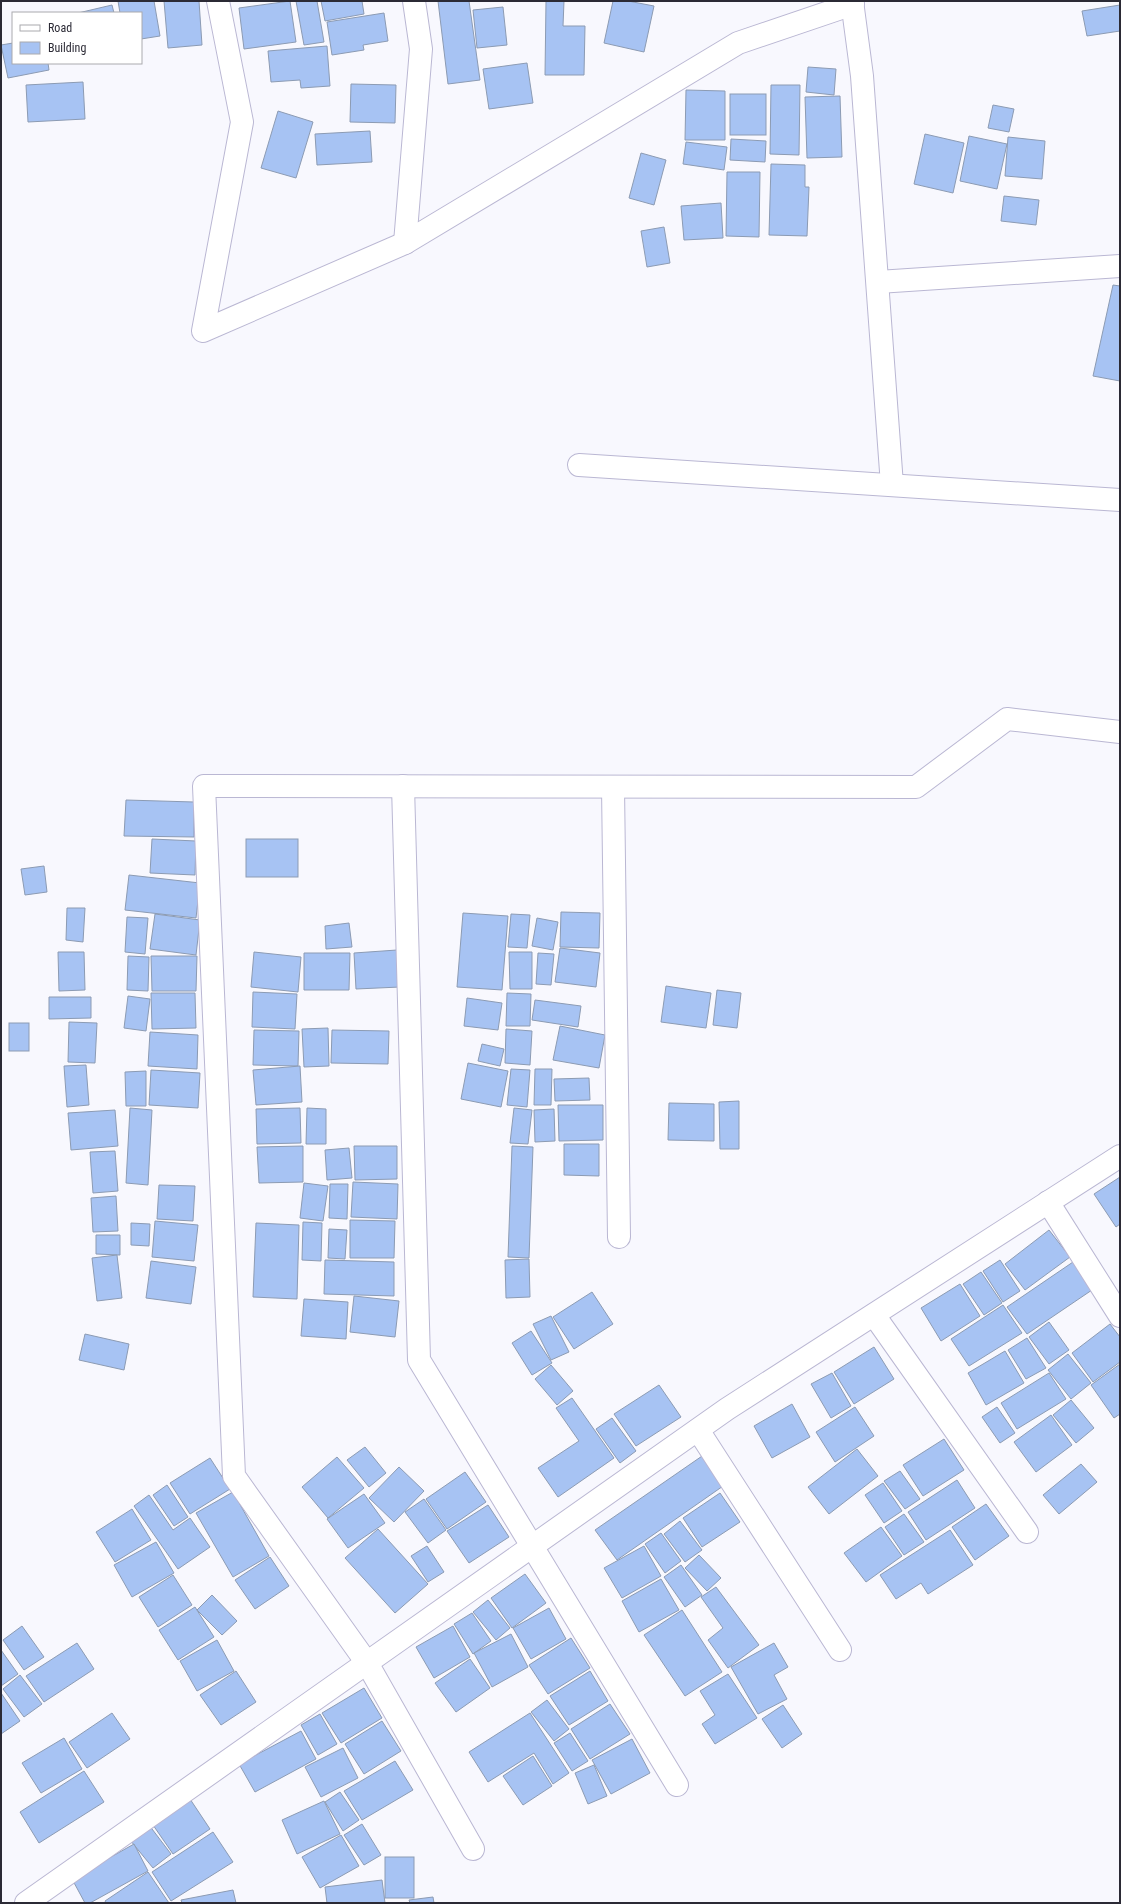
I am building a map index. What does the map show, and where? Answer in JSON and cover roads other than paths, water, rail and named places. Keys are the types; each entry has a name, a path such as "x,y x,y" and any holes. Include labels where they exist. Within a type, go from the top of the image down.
{"street":[{"path":"218,1 242,122 203,331 405,243 738,43 853,2 862,76 892,485"},
{"path":"405,243 421,49 414,1"},
{"path":"878,282 1120,266"},
{"path":"580,465 1120,500"},
{"path":"473,1849 367,1663 234,1476 204,786 916,787 1007,719 1120,732"},
{"path":"403,786 419,1360 531,1547 677,1785"},
{"path":"613,787 619,1237"},
{"path":"26,1903 698,1430 874,1314 1120,1156"},
{"path":"1048,1202 1120,1316"},
{"path":"874,1314 1027,1532"},
{"path":"698,1430 840,1650"}]}
